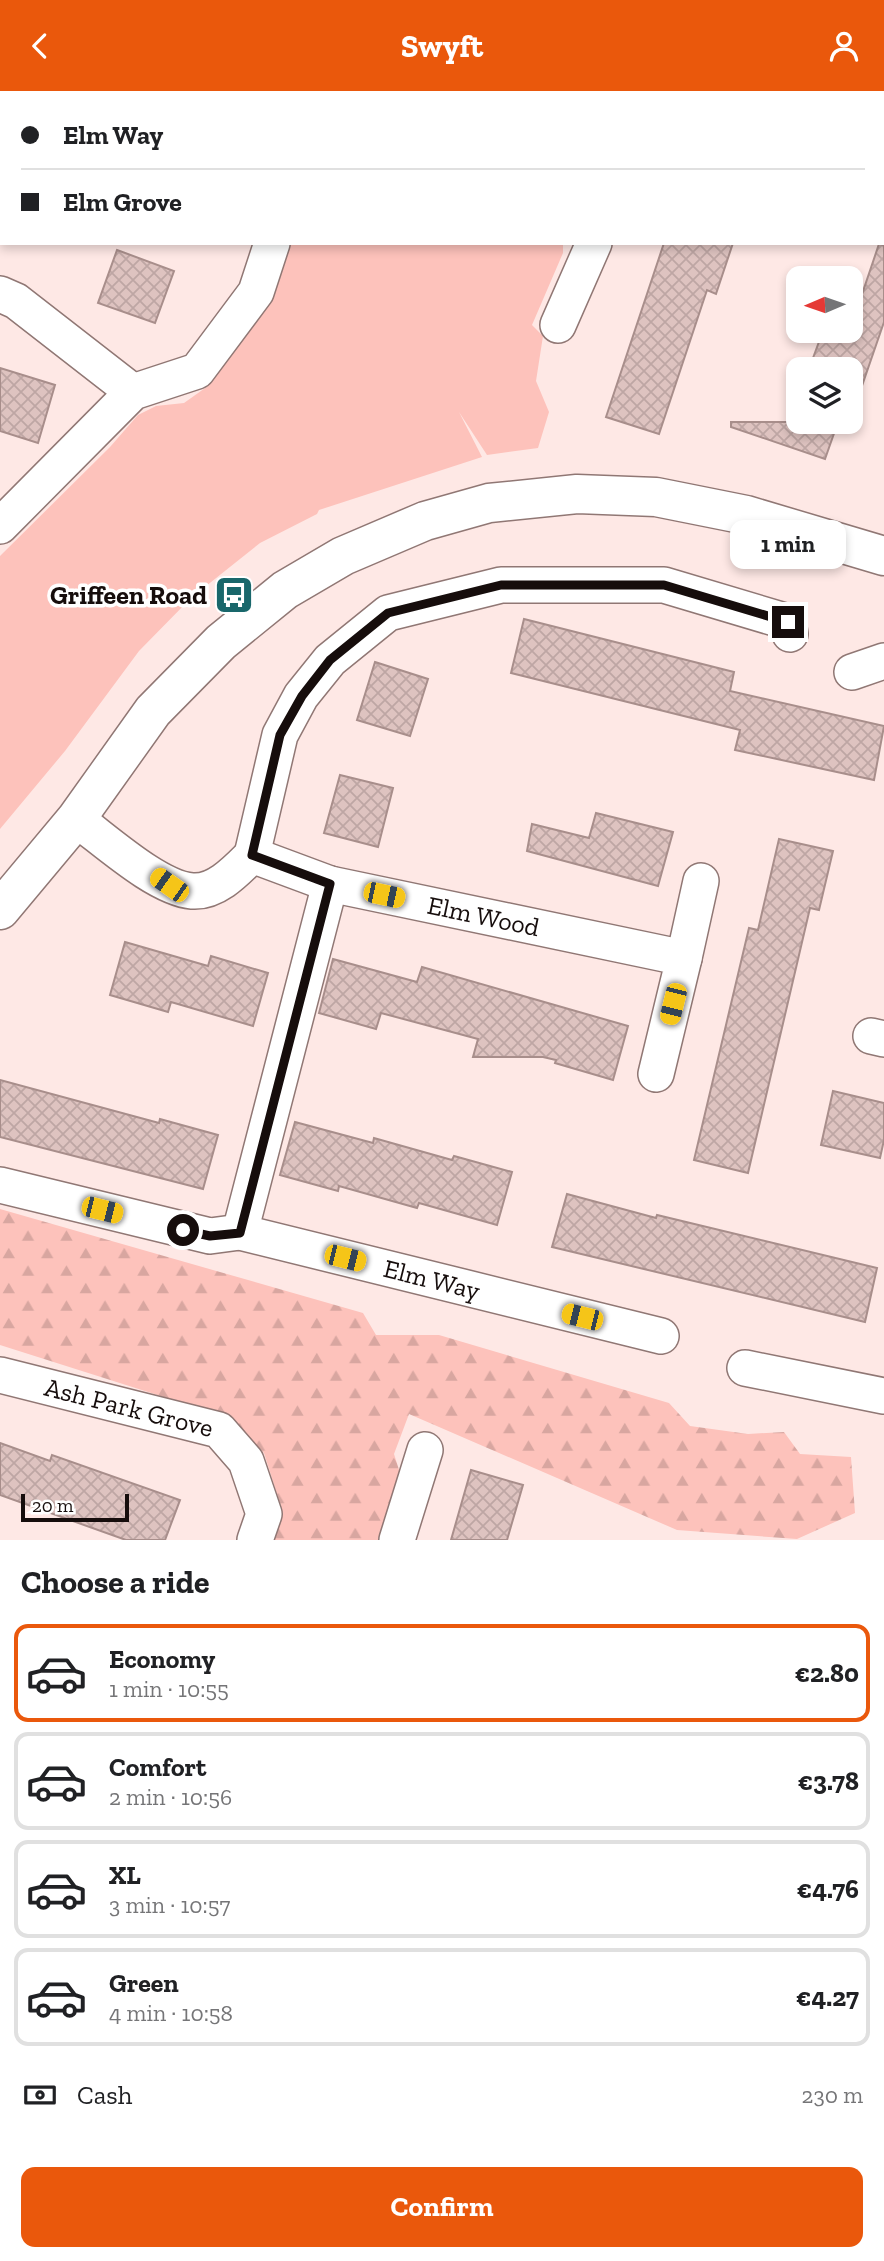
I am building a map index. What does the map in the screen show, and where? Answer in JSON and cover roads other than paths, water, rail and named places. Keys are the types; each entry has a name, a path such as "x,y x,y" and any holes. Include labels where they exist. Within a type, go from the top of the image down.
{"street":[{"path":"0,526 133,392 197,371 256,292 271,245"},
{"path":"558,325 593,245"},
{"path":"0,295 16,300 133,392"},
{"path":"0,910 76,819 153,711 221,642 285,590 343,556 425,521 489,503 577,494 656,497 746,515 884,556"},
{"path":"76,819 169,885 195,892 227,879 252,855 280,735 302,696 330,660 388,613 501,585 664,585 788,622 790,633"},
{"name":"Elm Wood","path":"252,855 330,884 684,958"},
{"path":"656,1074 701,881"},
{"path":"240,1233 330,884"},
{"name":"Elm Way","path":"0,1185 210,1236 240,1233 661,1336"},
{"path":"745,1368 884,1396"},
{"name":"Ash Park Grove","path":"0,1375 219,1430 246,1461 264,1514 255,1540"},
{"path":"397,1540 425,1450"}],"place":[{"name":"Griffeen Road","path":"234,595"}]}
